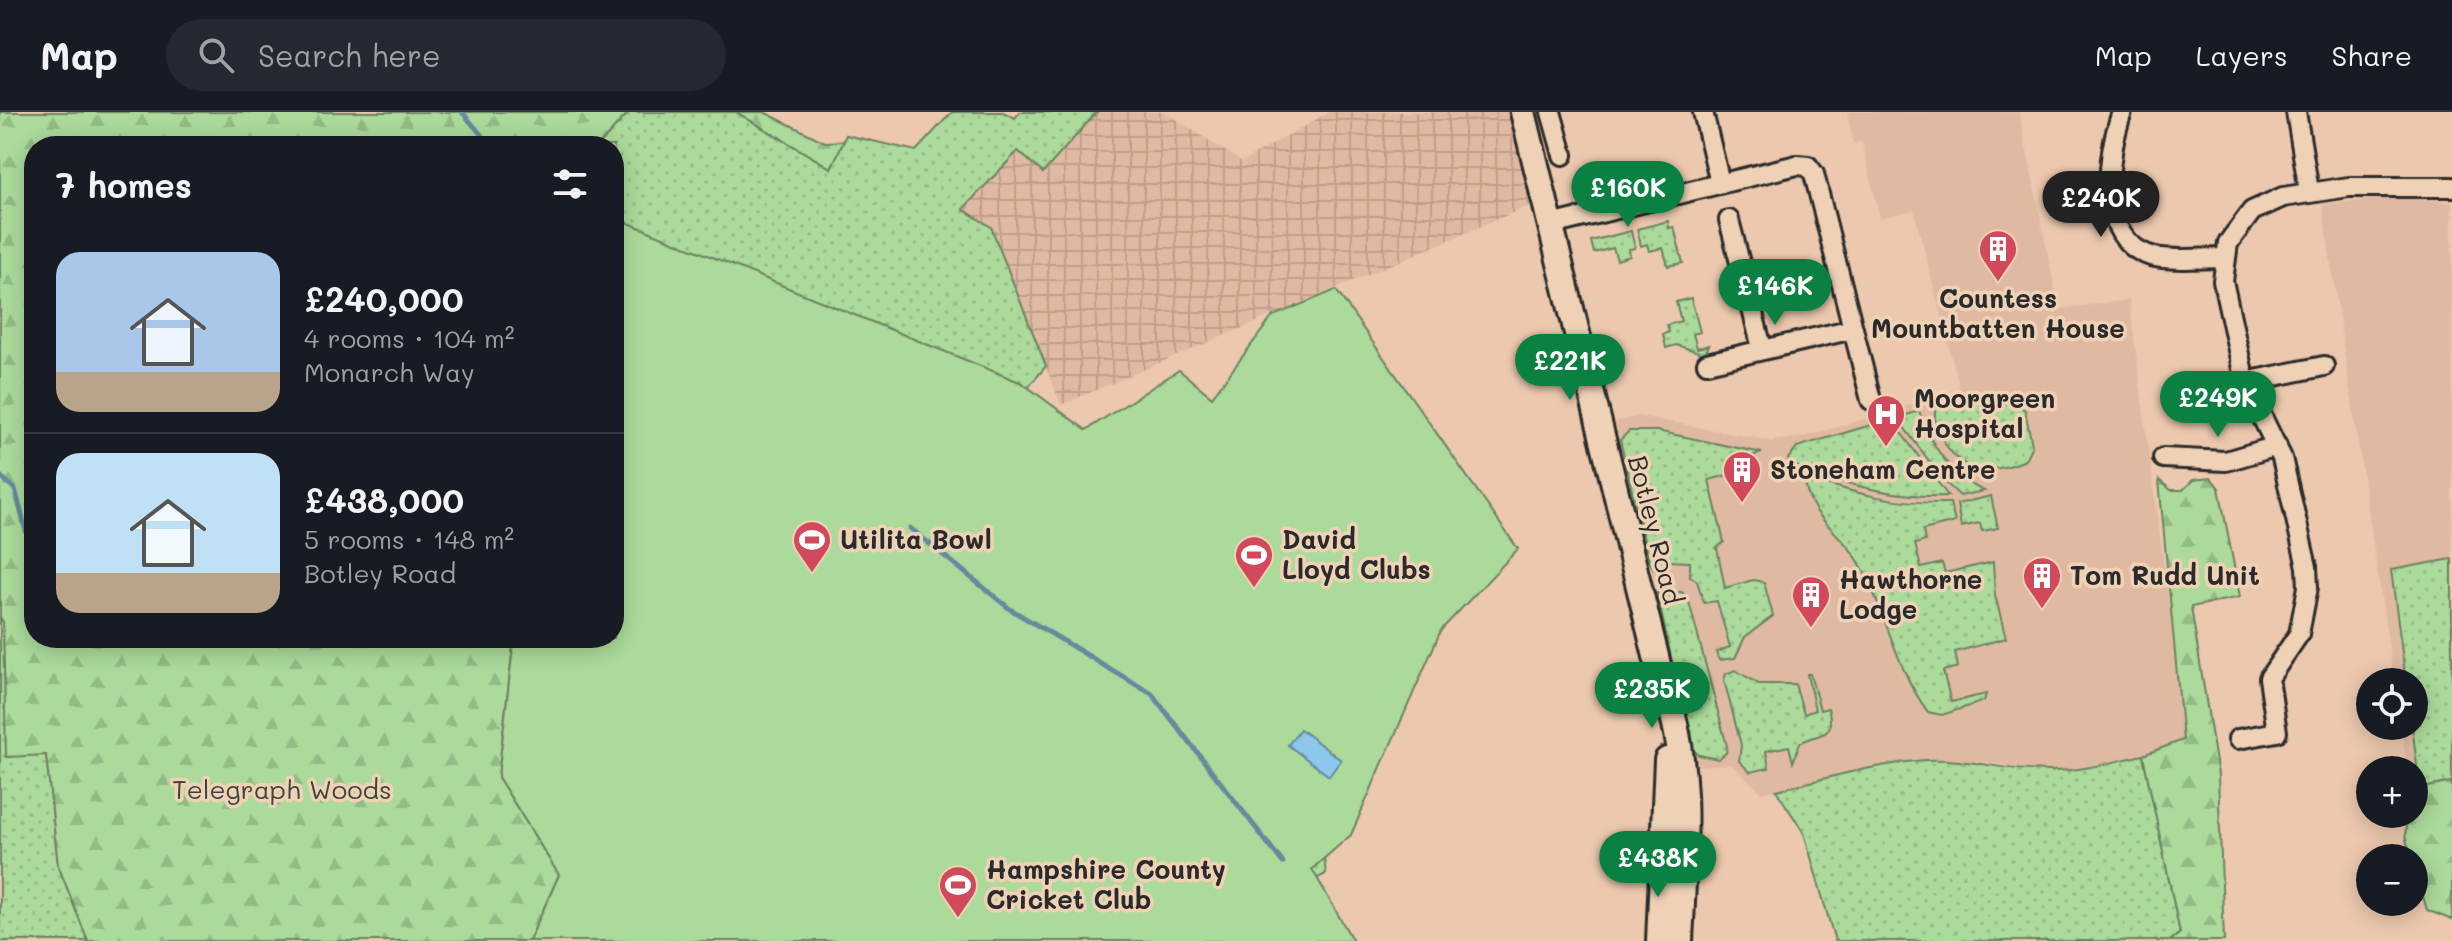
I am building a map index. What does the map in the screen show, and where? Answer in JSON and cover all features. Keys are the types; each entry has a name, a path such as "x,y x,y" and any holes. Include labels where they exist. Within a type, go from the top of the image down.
{"main road":[{"name":"Botley Road","path":"1523,112 1662,681 1673,709 1683,767 1680,941"},
{"name":"Botley Road","path":"1659,941 1667,767 1662,681"}],"street":[{"path":"1551,112 1563,155"},
{"path":"1703,112 1720,183"},
{"path":"2122,112 2114,135 2110,178 2115,219 2122,236 2134,247 2155,257 2223,258"},
{"path":"2296,112 2309,191"},
{"path":"1551,225 1797,165 1808,166 1814,174 1871,400"},
{"path":"2238,739 2277,732 2269,678 2299,634 2308,587 2303,540 2277,446 2245,382 2223,281 2223,258 2235,229 2252,211 2272,200 2309,191 2452,187"},
{"path":"1729,220 1762,348"},
{"path":"1707,363 1853,329"},
{"path":"2245,382 2324,366"},
{"path":"2163,458 2226,461 2277,446"}],"shaded area":[{"path":"1097,112 1165,112 1242,162 1329,112 1509,112 1531,205 1061,405 991,227 963,209 1019,151 1043,172"},
{"name":"Moorgreen Hospital","path":"1847,112 2019,112 2059,309 2129,300 2187,742 2087,768 2046,772 1978,761 1927,760 1884,765 1762,793 1731,764 1696,766 1658,594 1615,422 1639,416 1771,441 1804,437 1960,390 1914,210 1880,218 1862,142 1853,144"},
{"path":"2403,197 2452,202 2452,782 2428,787 2428,756 2405,756 2403,740 2428,740 2428,668 2392,668 2322,204"}],"green space":[{"name":"Telegraph Woods","path":"0,112 629,112 607,136 24,136 24,648 513,648 498,777 559,875 529,941 88,941 58,865 46,755 6,757 3,622 0,617"},
{"path":"629,112 736,112 831,168 846,135 916,151 952,112 1003,112 1015,118 1020,112 1097,112 1043,173 1018,151 963,209 991,227 1046,366 1026,390 1324,858 1326,874 1294,890 671,634 624,644 624,136 607,136"},
{"path":"736,112 764,112 825,142 844,141 831,168"},
{"name":"Utilita Bowl","path":"624,221 1022,383 1086,430 1179,370 1212,397 1273,316 1336,290 1518,549 1441,630 1351,835 1312,869 1353,941 529,941 559,875 498,777 513,648 624,648"},
{"path":"1668,221 1669,228 1674,227 1683,263 1668,266 1663,248 1649,251 1647,244 1641,246 1637,229"},
{"path":"1631,231 1635,248 1629,249 1630,256 1617,260 1613,248 1594,253 1591,241"},
{"path":"1691,298 1700,332 1693,334 1697,348 1709,345 1705,354 1676,345 1666,348 1663,334 1669,332 1667,325 1681,321 1676,302"},
{"path":"1985,392 2004,396 2025,410 2032,445 2025,460 1991,469 1972,468 1954,455 1941,436 1935,416 1936,407"},
{"path":"1919,411 1943,458 1961,477 1984,491 1960,496 1945,482 1897,418"},
{"path":"1891,419 1948,496 1907,495 1868,488 1790,464 1788,459 1797,447"},
{"path":"1629,431 1657,431 1762,453 1729,463 1732,474 1709,480 1724,542 1717,548 1725,588 1753,580 1764,582 1773,616 1745,637 1735,658 1719,660 1716,652 1730,647 1717,601 1704,603 1697,581 1690,576 1690,562 1669,561 1669,572 1659,572 1649,561 1620,440"},
{"path":"1804,476 1876,497 1950,503 1955,522 1923,530 1925,541 1915,544 1921,568 1942,563 1945,573 1993,562 1995,595 2006,638 1955,652 1958,667 1943,671 1951,702 1986,694 1984,701 1942,715 1928,712 1907,677 1859,562 1818,514"},
{"path":"2211,478 2219,488 2240,597 2191,607 2218,775 2224,941 2170,941 2180,933 2143,755 2183,740 2159,480 2171,490 2183,490 2193,480"},
{"path":"1991,496 1998,528 1982,531 1980,523 1961,527 1957,504"},
{"path":"2452,559 2452,782 2428,787 2428,756 2416,756 2414,740 2428,740 2428,668 2404,668 2391,570"},
{"path":"1682,592 1689,602 1727,746 1726,753 1718,759 1699,755 1691,748 1657,593"},
{"path":"0,617 3,622 7,757 46,754 58,865 88,941 0,941"},
{"path":"528,648 607,648 547,661"},
{"path":"1735,670 1759,684 1795,684 1804,714 1815,710 1807,674 1810,674 1820,710 1828,708 1828,730 1800,743 1793,762 1789,746 1766,751 1769,768 1750,772 1739,761 1741,745 1724,680 1726,674"},
{"path":"2143,755 2180,933 2170,941 1835,941 1804,833 1776,790 1869,768 1926,760 2059,771"},
{"path":"2452,782 2452,920 2428,910 2428,844 2407,844 2405,836 2406,828 2428,828 2428,787"}],"water":[{"path":"1300,729 1341,760 1329,776 1288,745"}],"waterway":[{"path":"462,112 482,136"},
{"path":"0,476 15,489 24,523"},
{"path":"910,528 1010,609 1152,694 1283,863"}],"place":[{"name":"Countess Mountbatten House","path":"1998,283"},
{"name":"Moorgreen Hospital","path":"1886,448"},
{"name":"Stoneham Centre","path":"1742,504"},
{"name":"Utilita Bowl","path":"812,574"},
{"name":"David Lloyd Clubs","path":"1254,589"},
{"name":"Tom Rudd Unit","path":"2042,610"},
{"name":"Hawthorne Lodge","path":"1811,629"},
{"name":"Hampshire County Cricket Club","path":"958,919"}]}
